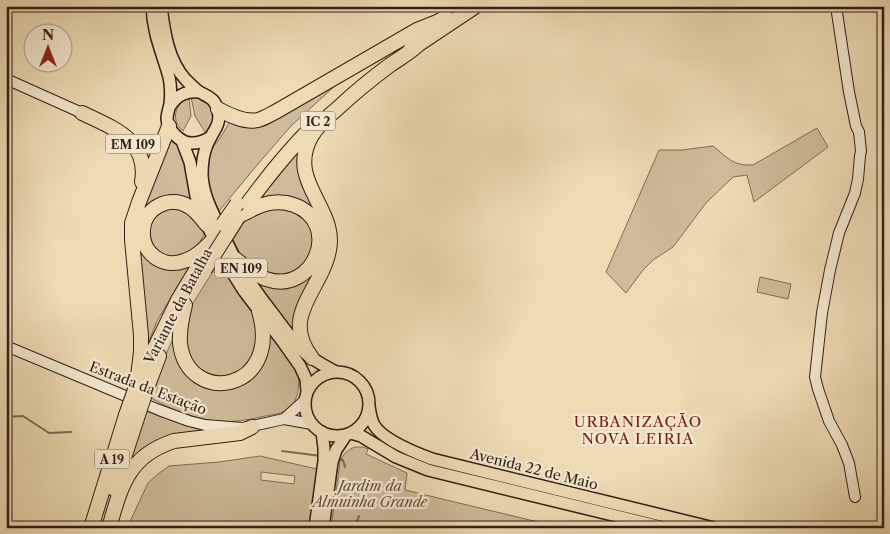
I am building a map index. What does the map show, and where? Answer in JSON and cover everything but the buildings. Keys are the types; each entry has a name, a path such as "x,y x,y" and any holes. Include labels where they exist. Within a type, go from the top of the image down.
{"highway":[{"path":"218,109 244,120 260,120 417,30 437,22 462,6"},
{"name":"IC 2","path":"107,506 142,386 204,263 237,211 322,118 382,68 476,6"},
{"name":"Variante da Batalha","path":"142,386 171,314 204,263 212,241 237,211 279,153 322,110 351,85 388,56 437,22"},
{"path":"312,358 301,340 301,314 303,306 325,264 330,233 326,219 307,180 305,158 308,145 316,129 326,118 373,78 411,52 418,45"},
{"name":"EM 109","path":"82,113 123,135 132,142 140,154 143,171 139,202"},
{"path":"142,386 141,335 131,230 139,202 169,126"},
{"path":"207,225 189,206 176,202 160,204 149,214 143,228 144,242 150,254 156,259 170,263 185,261 193,257 212,241"},
{"path":"234,258 254,273 267,279 283,282 297,278 308,270 317,255 319,241 316,226 308,213 301,208 280,202 263,204 237,211"},
{"path":"185,304 180,332 182,353 186,362 197,375 205,380 224,383 234,382 242,378 251,371 256,363 260,354 263,328 259,311"},
{"path":"91,528 120,492 129,474 149,452 174,442 240,433 252,427"},
{"path":"102,528 107,506"},
{"path":"107,506 109,528"}],"main road":[{"path":"152,6 156,37 169,78 170,106 167,119 169,126"},
{"path":"161,6 166,36 173,58 181,74 199,92 215,102 218,109"},
{"path":"836,6 860,156 855,193 839,233 830,270 822,313 815,377 829,421 842,444 847,458 855,498"},
{"name":"EM 109","path":"6,79 82,113"},
{"path":"170,106 174,99 180,95 188,92 199,92"},
{"name":"EN 109","path":"218,109 220,116 219,124 206,146 202,165 204,191 211,208 234,258 284,329 300,348 312,358 334,371"},
{"name":"EN 109","path":"169,126 172,132 182,141 190,162 196,196 207,225 235,277 300,366 306,379 305,396"},
{"path":"182,141 197,143 210,137"},
{"name":"Estrada da Estação","path":"6,346 189,421 216,427 243,428 284,419 312,424"},
{"path":"323,528 332,462 336,450 348,434 362,424 367,416 369,406 368,394 359,380 346,372 329,372 312,382 305,396 304,409 312,424 322,432 338,436 348,434"},
{"name":"Estrada da Estação","path":"284,419 305,396"},
{"name":"Avenida 22 de Maio","path":"369,406 372,422 380,433 420,455 441,462 714,528"},
{"path":"315,528 324,461 322,432"},
{"name":"Avenida 22 de Maio","path":"348,434 361,436 396,457 428,470 666,528"}],"green space":[{"path":"338,83 291,126 219,211 210,189 208,166 212,149 230,121 241,125"},
{"path":"191,97 205,101 212,109 213,120 205,132 195,116"},
{"path":"189,98 191,116 183,131 177,123 176,114 179,105"},
{"path":"817,128 828,147 754,202 747,175 733,177 706,203 673,247 653,260 626,293 606,272 659,150 682,150 713,146 736,163 753,165"},
{"path":"169,138 180,147 186,165 187,180 193,204 154,203 143,250 192,262 157,321 145,351 135,234"},
{"path":"302,147 300,167 302,182 324,223 326,245 299,308 297,335 252,276 274,285 297,282 311,272 319,258 322,241 318,224 309,210 293,201 272,199 257,203"},
{"path":"181,207 206,232 196,248 183,257 165,257 150,244 148,226 151,220 165,208"},
{"path":"266,208 296,209 314,230 312,258 285,278 262,274 241,255 233,240 243,224 254,213"},
{"path":"220,260 256,318 258,344 244,371 226,378 206,375 196,366 186,349 184,325 190,308"},
{"path":"760,277 791,284 788,299 757,292"},
{"path":"266,329 288,356 297,372 299,382 298,393 294,403 287,410 250,419 219,421 184,413 151,398 175,334 195,378 244,381"},
{"path":"146,411 194,428 212,432 127,469"},
{"name":"Jardim da Almuinha Grande","path":"355,447 368,449 366,454 407,473 405,490 563,528 331,528 340,462 350,449"},
{"path":"260,456 317,469 309,528 127,528 148,483 169,466","holes":["261,472 295,476 294,484 261,480"]}],"waterway":[{"path":"6,417 23,416 49,433 71,432"},
{"path":"282,451 321,456"},
{"path":"338,459 343,460 345,467"},
{"path":"354,528 359,516"}],"district":[{"name":"URBANIZAÇÃO NOVA LEIRIA","path":"638,430"}]}
